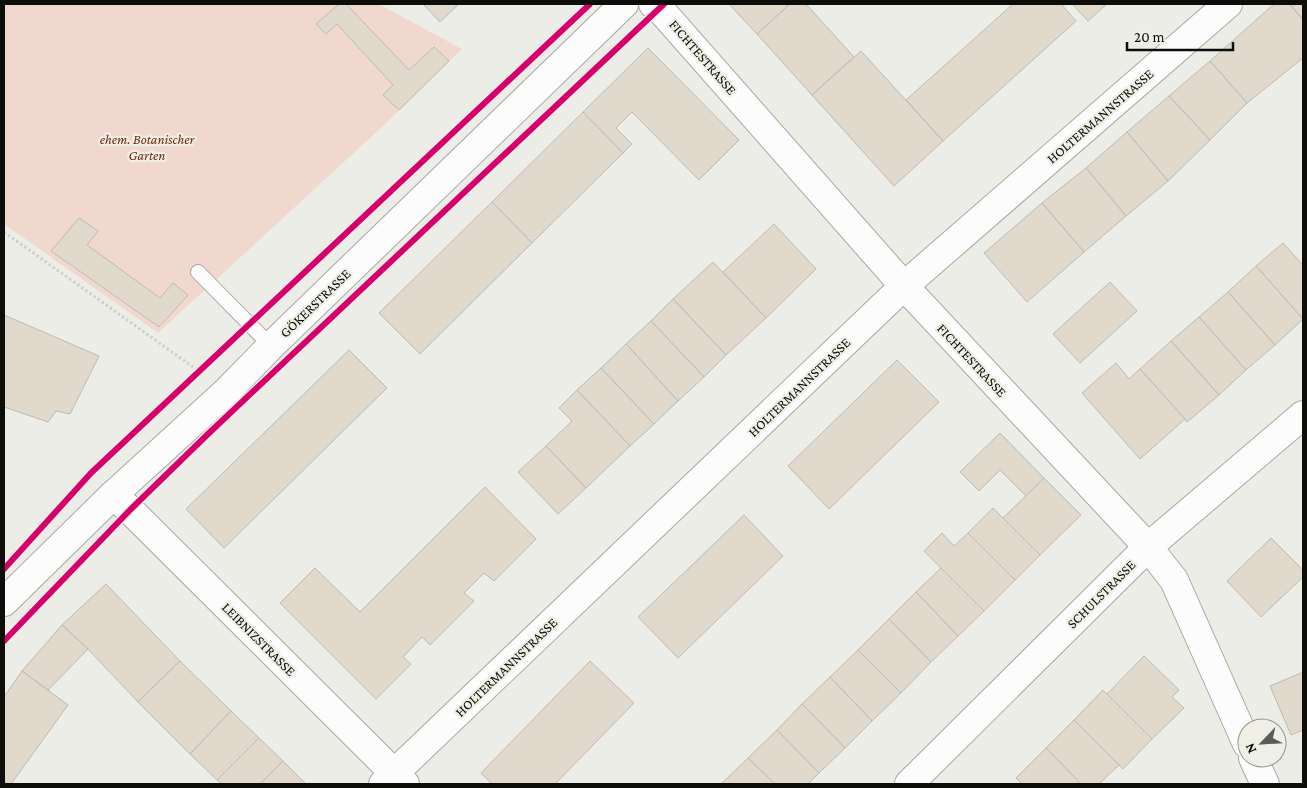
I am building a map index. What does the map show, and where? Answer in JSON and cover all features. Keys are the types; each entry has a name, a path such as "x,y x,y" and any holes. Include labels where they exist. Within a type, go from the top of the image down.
{"street":[{"name":"GÖKERSTRASSE","path":"4,602 113,495 227,391 271,346 624,4"},
{"name":"FICHTESTRASSE","path":"653,4 659,8 904,286 1148,548 1174,580 1237,722"},
{"name":"HOLTERMANNSTRASSE","path":"394,781 904,286 1228,4"},
{"name":"SCHULSTRASSE","path":"909,784 1148,548 1303,415"},
{"name":"LEIBNIZSTRASSE","path":"113,495 130,510 394,781"},
{"path":"1258,768 1265,784"}],"lane":[{"path":"198,272 271,346"}],"path":[{"path":"4,232 227,391"}],"green space":[{"name":"ehem. Botanischer Garten","path":"4,4 379,4 462,49 382,127 158,333 4,224"}],"building":[{"path":"339,4 346,4 409,70 434,47 449,61 399,110 383,95 393,85 337,24 326,34 316,24"},
{"path":"423,4 459,4 440,22"},
{"path":"729,4 790,4 757,34"},
{"path":"790,4 806,4 854,57 812,95 757,34"},
{"path":"1013,4 1061,4 1076,21 943,141 906,100"},
{"path":"1072,4 1107,4 1088,21"},
{"path":"1274,4 1290,4 1303,20 1303,58 1247,103 1210,61"},
{"path":"1290,4 1303,4 1303,20"},
{"path":"648,48 739,140 699,180 632,112 616,128 632,144 623,153 583,112"},
{"path":"861,51 943,141 894,186 812,95"},
{"path":"1210,61 1247,103 1210,140 1169,96"},
{"path":"1169,96 1210,140 1168,181 1127,132"},
{"path":"583,112 623,153 532,243 492,202"},
{"path":"1127,132 1168,181 1126,216 1086,168"},
{"path":"1086,168 1126,216 1084,252 1042,203"},
{"path":"492,202 532,243 420,354 379,313"},
{"path":"1042,203 1084,252 1027,302 984,253"},
{"path":"79,218 98,231 87,245 160,298 173,283 188,295 159,327 51,251"},
{"path":"774,224 816,269 766,318 723,272"},
{"path":"1283,243 1303,265 1303,319 1256,266"},
{"path":"713,262 766,318 726,355 673,299"},
{"path":"1256,266 1303,319 1275,345 1228,292"},
{"path":"1110,282 1137,311 1080,363 1053,334"},
{"path":"1228,292 1275,345 1246,370 1199,317"},
{"path":"673,299 726,355 704,377 651,321"},
{"path":"4,315 99,356 70,414 56,411 48,422 4,407"},
{"path":"1199,317 1246,370 1219,395 1171,341"},
{"path":"651,321 704,377 678,401 626,344"},
{"path":"1171,341 1219,395 1187,422 1140,369"},
{"path":"626,344 678,401 654,424 601,368"},
{"path":"349,350 387,388 224,548 186,509"},
{"path":"897,360 939,402 829,509 788,466"},
{"path":"1116,363 1129,379 1140,369 1185,419 1140,459 1082,393"},
{"path":"601,368 654,424 630,446 577,390"},
{"path":"577,390 630,446 586,488 546,446 572,421 559,408"},
{"path":"1000,433 1044,478 1026,496 1000,470 979,491 960,472"},
{"path":"546,446 586,488 558,514 518,472"},
{"path":"1044,478 1081,515 1040,555 1003,518"},
{"path":"485,487 536,539 494,581 484,573 464,593 474,601 430,645 422,637 403,657 411,664 376,699 280,603 315,568 360,612"},
{"path":"993,508 1040,555 1015,580 968,533"},
{"path":"744,515 783,556 678,658 638,617"},
{"path":"942,533 954,546 968,533 1015,580 984,611 924,551"},
{"path":"1271,538 1303,570 1303,577 1261,617 1227,581"},
{"path":"941,568 984,611 958,636 916,592"},
{"path":"106,584 180,661 138,702 88,649 62,625"},
{"path":"916,592 958,636 931,662 889,619"},
{"path":"889,619 931,662 901,693 858,650"},
{"path":"62,625 88,649 48,690 22,671"},
{"path":"858,650 901,693 872,721 830,677"},
{"path":"1144,656 1179,690 1172,697 1184,708 1152,739 1107,694"},
{"path":"180,661 231,711 190,754 138,702"},
{"path":"590,661 634,703 555,784 492,784 481,773"},
{"path":"22,671 68,705 11,784 8,784 4,781 4,697"},
{"path":"1303,672 1303,730 1291,735 1287,726 1287,718 1284,718 1270,686"},
{"path":"830,677 872,721 845,748 802,704"},
{"path":"1103,690 1152,739 1123,769 1074,720"},
{"path":"802,704 845,748 819,773 777,730"},
{"path":"231,711 259,738 217,780 190,754"},
{"path":"1074,720 1119,765 1099,784 1081,784 1046,748"},
{"path":"777,730 819,773 808,784 775,784 748,758"},
{"path":"259,738 283,761 260,784 222,784 217,780"},
{"path":"1046,748 1081,784 1022,784 1016,778"},
{"path":"748,758 775,784 722,783"},
{"path":"283,761 306,784 260,784"}],"cycle path":[{"path":"4,569 91,473 590,4"},
{"path":"4,641 130,510 208,434 664,4"}]}
